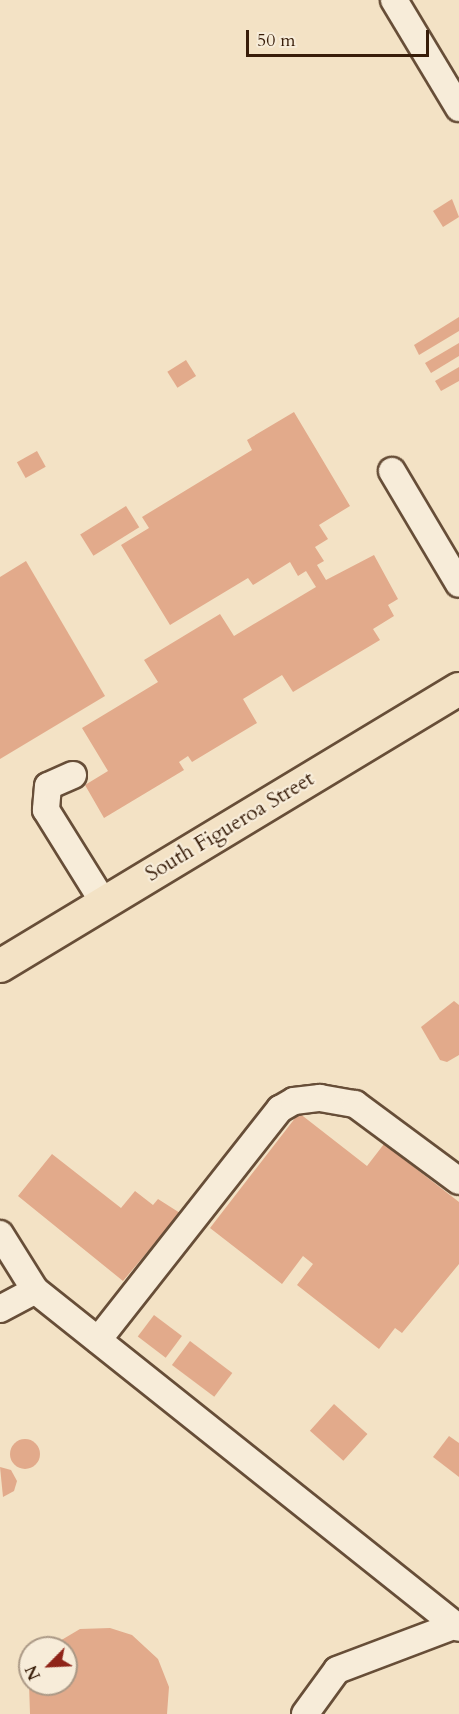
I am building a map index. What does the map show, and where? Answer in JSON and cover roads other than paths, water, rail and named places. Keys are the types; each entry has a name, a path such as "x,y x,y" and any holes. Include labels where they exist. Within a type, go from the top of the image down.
{"main road":[{"name":"South Figueroa Street","path":"0,966 459,689"}],"lane":[{"path":"394,0 459,108"},
{"path":"392,471 459,584"},
{"path":"73,775 48,786 45,810 104,903"},
{"path":"98,1340 280,1109 294,1101 320,1098 355,1104 459,1181"},
{"path":"0,1234 34,1290 457,1626"},
{"path":"0,1309 34,1290"},
{"path":"305,1714 337,1670 457,1626"}]}
